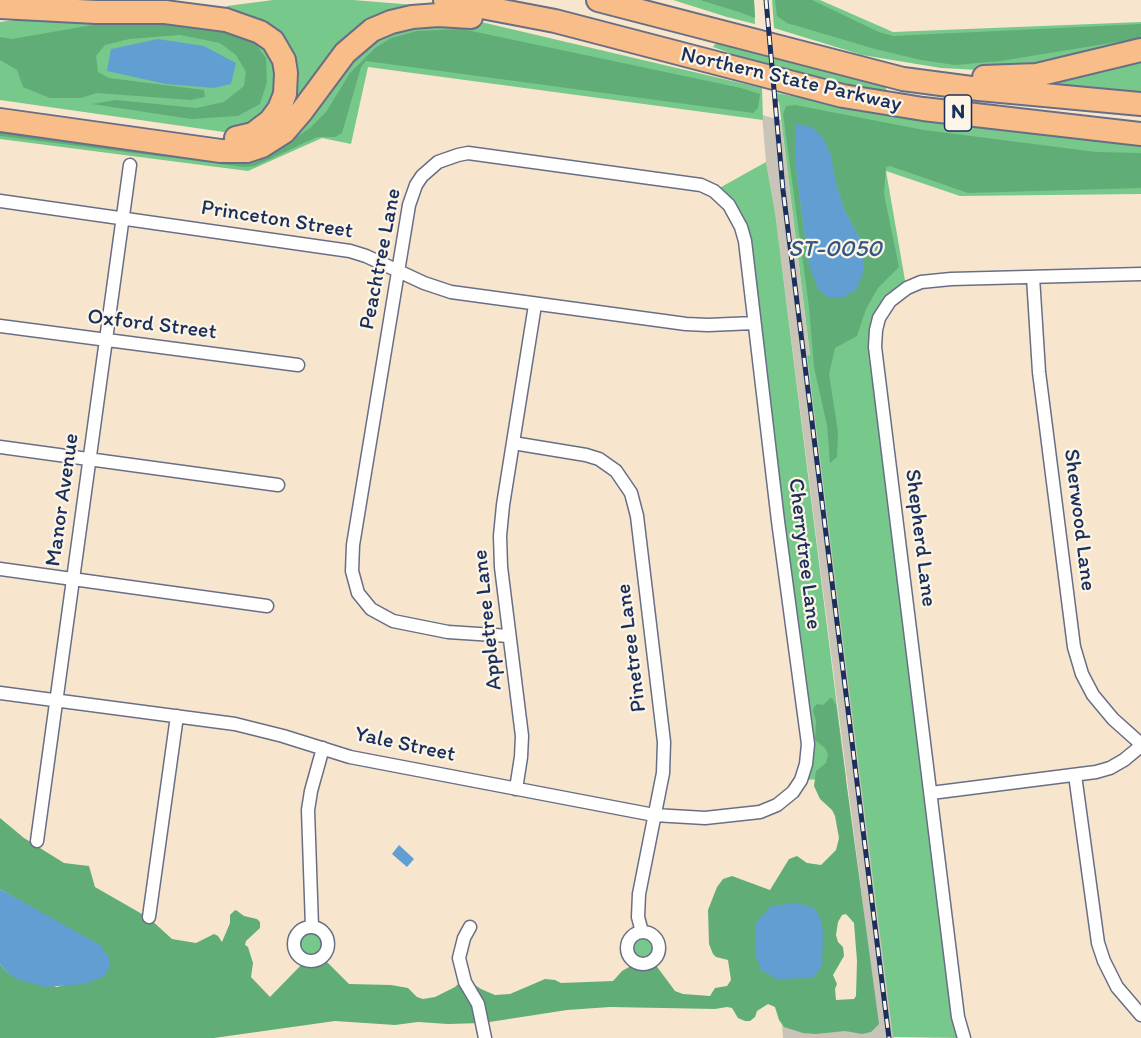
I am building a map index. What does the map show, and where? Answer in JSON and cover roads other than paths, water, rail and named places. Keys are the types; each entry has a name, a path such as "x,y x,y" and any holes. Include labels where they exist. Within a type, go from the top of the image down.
{"highway":[{"path":"0,7 94,0"},
{"name":"Northern State Parkway","path":"445,0 513,12 872,102 1141,134"},
{"name":"Northern State Parkway","path":"598,0 903,79 1141,104"},
{"path":"0,7 96,12 165,12 234,22 260,32 273,41 284,60 286,80 283,101 270,121 253,134 230,139 0,108"},
{"path":"0,120 221,151 247,151 262,146 284,132 350,47 372,30 391,22 412,17 452,15 531,28 594,32"},
{"path":"827,60 969,76 1009,77 1037,75 1067,69 1141,50"}],"street":[{"name":"Peachtree Lane","path":"509,636 448,632 393,621 371,609 354,583 353,546 409,205 422,176 438,162 468,153 700,185 714,191 729,205 741,226 745,241 754,323"},
{"name":"Manor Avenue","path":"37,841 130,165"},
{"name":"Princeton Street","path":"0,201 339,249 358,253 424,283 451,292 686,324 754,323"},
{"name":"Shepherd Lane","path":"964,1038 958,1017 875,347 876,330 879,318 890,301 907,288 921,282 951,279 1141,274"},
{"name":"Sherwood Lane","path":"1033,277 1039,372 1074,646 1082,674 1093,695 1113,719 1141,745"},
{"name":"Appletree Lane","path":"516,789 522,736 501,567 500,536 535,305"},
{"name":"Cherrytree Lane","path":"754,323 808,744 806,764 801,780 795,789"},
{"name":"Oxford Street","path":"0,326 298,365"},
{"name":"Pinetree Lane","path":"513,443 586,454 599,459 616,471 631,493 637,516 664,742 663,773 639,894 638,917 642,932"},
{"path":"0,447 278,485"},
{"path":"0,568 267,606"},
{"name":"Yale Street","path":"0,693 246,726 350,757 654,815 696,818 760,812 777,805 795,789"},
{"path":"149,917 177,716"},
{"path":"931,793 1075,775 1110,768 1124,760 1141,745"},
{"path":"312,927 309,810 311,791 323,748"},
{"path":"1075,775 1098,943 1117,987 1141,1015"},
{"path":"470,927 464,938 459,958 465,982 478,1004 486,1038"}],"water":[{"path":"158,39 204,46 236,63 231,84 214,88 166,84 107,71 111,49"},
{"name":"ST-0050","path":"796,124 812,127 823,138 831,155 836,184 845,211 862,242 864,270 857,289 844,297 828,297 818,289 808,261 796,168"},
{"path":"399,845 414,859 407,867 392,854"},
{"path":"0,889 100,945 110,959 109,969 103,977 84,984 45,987 17,979 7,972 0,964"},
{"path":"797,903 814,908 821,919 822,966 813,978 777,979 761,970 755,954 755,924 771,906"}],"railway":[{"path":"766,0 783,190 889,1038"}]}
